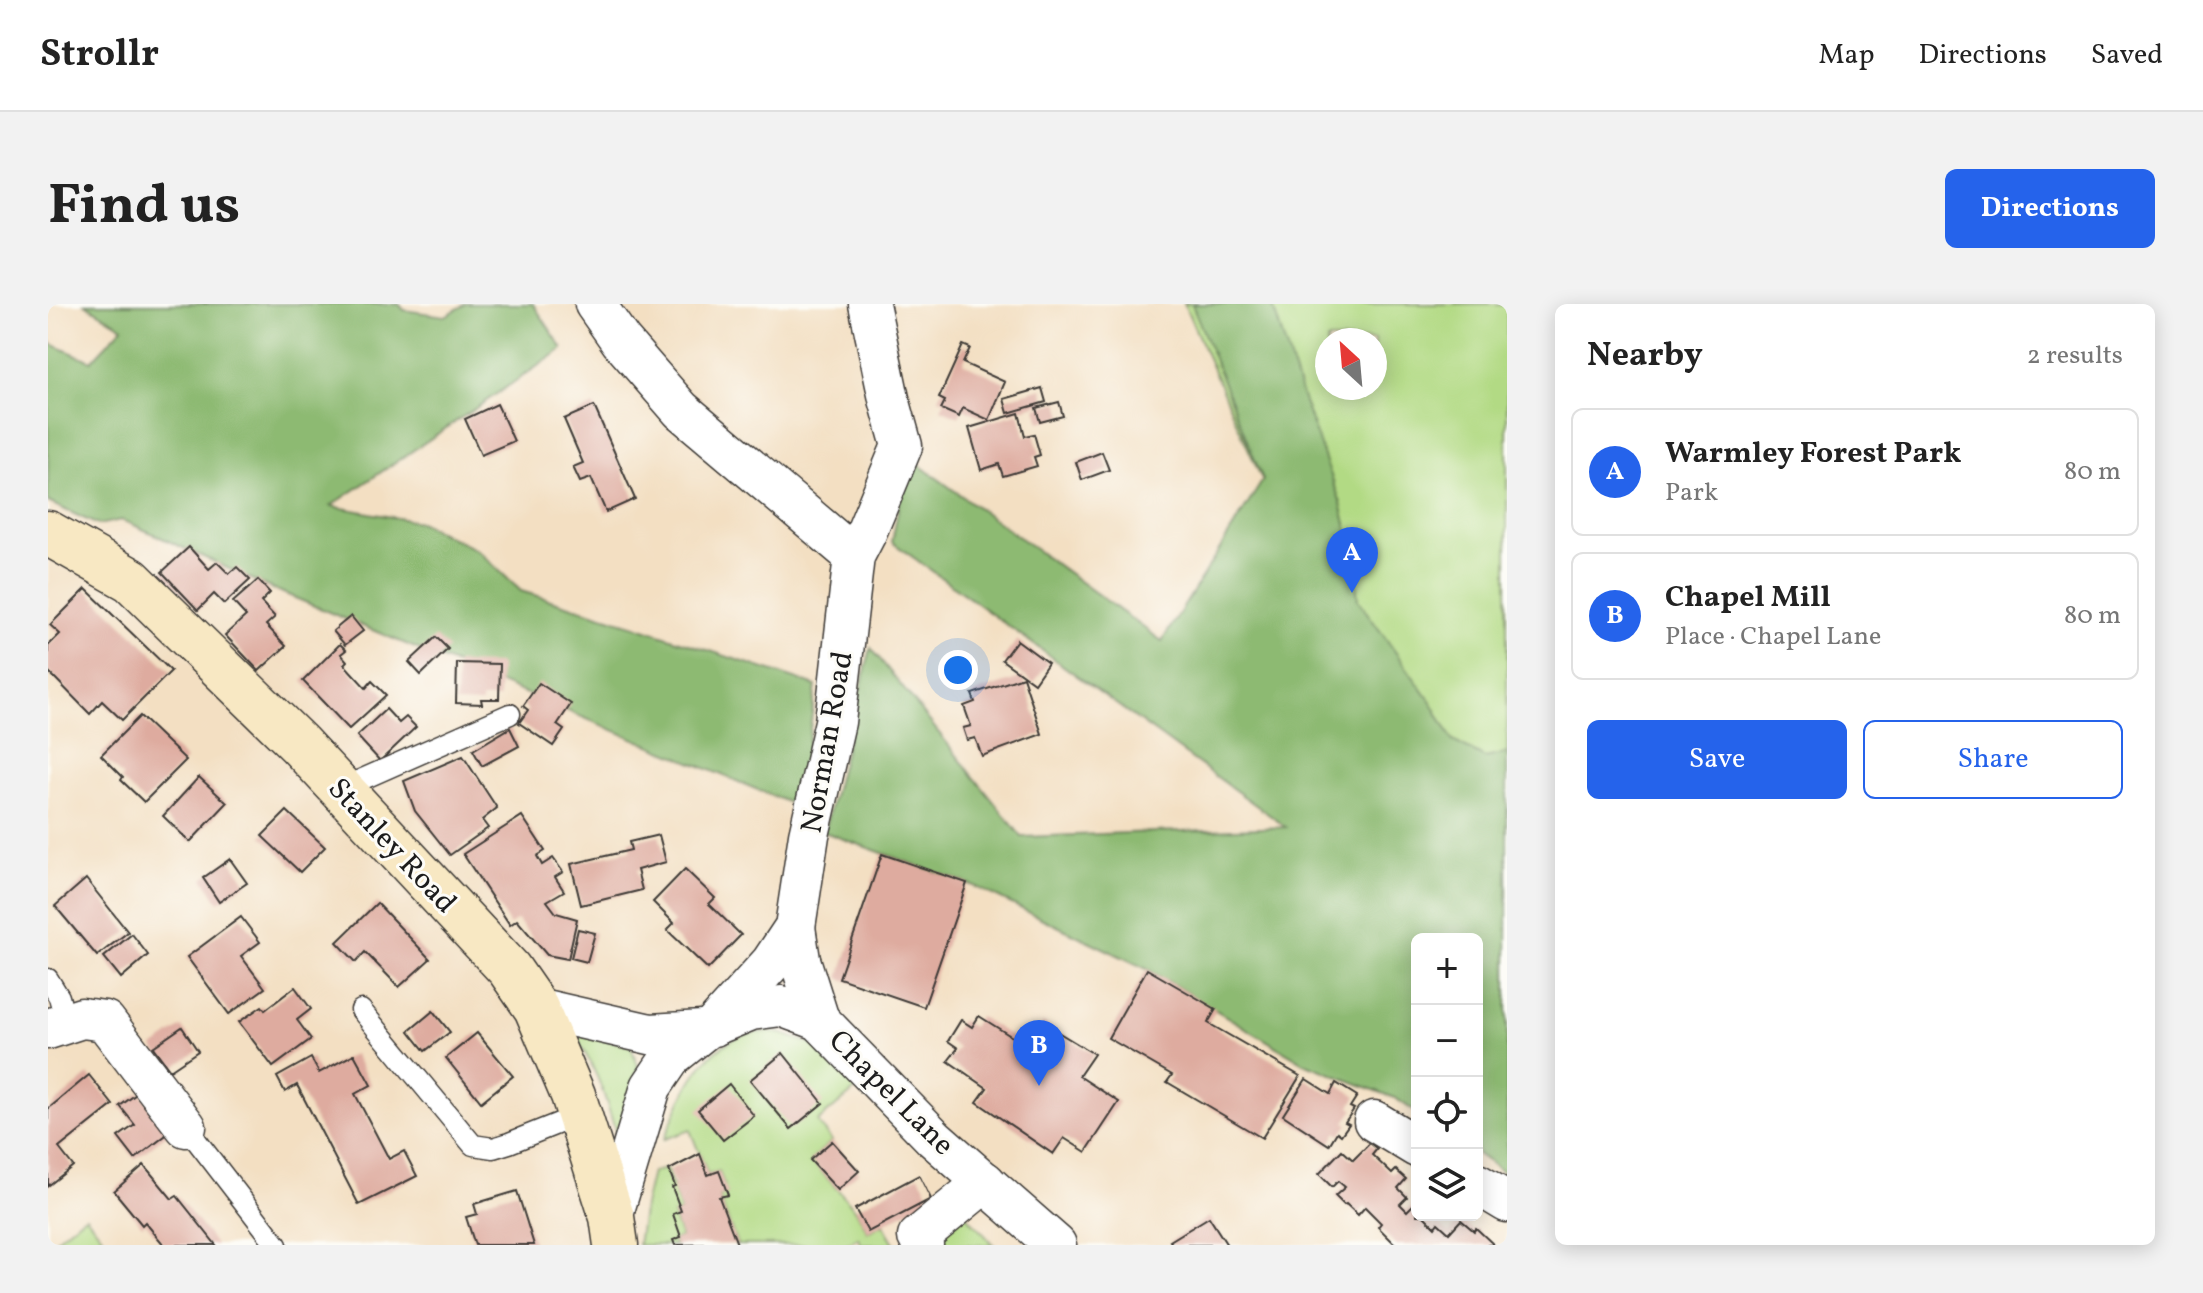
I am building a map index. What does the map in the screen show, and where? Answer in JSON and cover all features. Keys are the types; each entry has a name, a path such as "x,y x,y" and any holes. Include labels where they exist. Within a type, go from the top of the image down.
{"street":[{"path":"595,304 621,341 681,410 860,545"},
{"name":"Norman Road","path":"819,1020 800,960 795,927 809,835 835,722 860,545 902,446 869,304"},
{"name":"Stanley Road","path":"48,533 131,580 251,697 509,969 536,1008 579,1115 614,1231"},
{"name":"Norman Road","path":"708,1028 771,963 795,927"},
{"name":"Chapel Lane","path":"614,1231 651,1087 672,1056 708,1028 751,1010 781,1006 819,1020 934,1138 1056,1245"},
{"name":"Chapel Lane","path":"536,1008 650,1034 708,1028"},
{"path":"57,1026 82,1018 105,1021 186,1127"},
{"path":"1374,1121 1411,1143"},
{"path":"923,1245 918,1237 985,1182"},
{"path":"1483,1188 1507,1202"}],"lane":[{"path":"340,789 510,714"},
{"path":"48,979 59,997 57,1026"},
{"path":"361,1010 473,1145 493,1148 579,1115"},
{"path":"186,1127 277,1245"}],"green space":[{"path":"85,304 399,304 404,310 445,316 466,304 533,304 563,349 331,506 419,522 477,550 521,591 816,686 799,807 266,586 136,526 121,520 98,525 48,502 48,337 51,344 91,361 123,327"},
{"path":"1184,304 1507,304 1507,1082 1483,968 1483,933 1411,933 1411,938 1214,919 1290,822 1264,484"},
{"path":"1192,304 1272,304 1341,503 1353,552 1358,600 1432,703 1453,741 1485,758 1507,753 1507,1175 1483,1158 1483,933 1411,933 1411,1109 1395,1098 1306,1064 1147,969 974,886 824,832 871,648 1022,837 1286,827 892,542 908,457 1162,641 1263,480"},
{"path":"565,1026 631,1047 638,1066 621,1150 593,1068"},
{"path":"776,1032 816,1045 859,1087 817,1122 832,1141 811,1160 855,1209 868,1232 883,1224 895,1245 862,1245 858,1238 846,1245 735,1245 719,1197 727,1194 719,1171 708,1175 690,1130 664,1139 692,1080 712,1054 744,1035"},
{"path":"666,1169 681,1211 673,1215 681,1237 673,1240 675,1245 638,1245 652,1172"},
{"path":"965,1214 994,1245 933,1245"},
{"path":"86,1216 109,1245 50,1245 82,1218"}],"building":[{"path":"963,345 970,348 963,363 1005,382 989,420 963,408 959,417 941,409 945,401 939,398"},
{"path":"1042,388 1046,402 1008,413 1004,399"},
{"path":"1059,402 1063,416 1040,422 1036,408"},
{"path":"497,404 514,441 481,455 465,419"},
{"path":"594,406 635,499 606,512 591,478 580,482 573,467 583,463 564,419"},
{"path":"1019,413 1025,436 1034,434 1040,455 1034,457 1037,466 1003,476 999,464 981,470 969,428"},
{"path":"1102,452 1109,470 1082,480 1076,462"},
{"path":"189,547 209,569 217,562 229,574 237,567 250,580 224,604 214,594 198,610 162,572"},
{"path":"258,580 270,593 261,602 275,617 266,625 286,646 259,671 225,635 246,616 233,602"},
{"path":"86,589 171,671 122,720 102,701 90,714 48,671 48,646 60,634 50,625"},
{"path":"351,616 363,631 345,645 333,631"},
{"path":"436,637 448,649 421,675 409,662"},
{"path":"1017,640 1048,663 1034,683 1002,660"},
{"path":"340,644 346,650 341,654 347,661 344,664 366,688 372,681 386,695 349,729 303,681"},
{"path":"457,663 500,664 499,699 481,699 482,704 456,703"},
{"path":"1023,677 1042,734 982,756 975,738 967,740 963,728 971,726 964,706 975,702 972,694"},
{"path":"539,683 571,704 557,725 564,730 553,746 519,723 528,710 523,706"},
{"path":"386,709 399,723 406,717 416,727 380,761 357,736"},
{"path":"140,716 186,760 144,802 101,755"},
{"path":"510,728 519,746 482,766 473,750"},
{"path":"463,756 497,808 482,820 488,828 450,855 415,811 404,781"},
{"path":"199,777 227,803 190,842 163,816"},
{"path":"287,811 325,847 300,872 262,836"},
{"path":"522,816 545,851 537,856 542,865 553,858 563,872 555,877 564,891 547,901 556,913 577,919 568,959 547,955 517,920 510,925 463,854"},
{"path":"659,835 666,862 637,870 642,890 581,905 571,864 631,850 629,842"},
{"path":"882,854 967,883 924,1007 839,978"},
{"path":"230,859 247,883 219,902 203,878"},
{"path":"685,869 715,898 709,904 741,935 708,969 667,930 674,923 653,902"},
{"path":"86,879 128,932 97,956 55,906"},
{"path":"377,903 430,959 399,987 365,952 356,962 337,942"},
{"path":"241,917 260,942 241,956 265,988 229,1014 187,957"},
{"path":"578,929 595,933 587,962 571,958"},
{"path":"132,934 148,955 121,978 104,957"},
{"path":"1147,969 1216,1009 1208,1023 1300,1076 1262,1138 1167,1082 1172,1075 1108,1038"},
{"path":"295,987 311,1009 297,1020 311,1039 273,1067 239,1022 262,1006 265,1010"},
{"path":"433,1011 450,1032 425,1051 409,1031"},
{"path":"979,1016 1028,1047 1043,1023 1094,1054 1079,1076 1119,1102 1086,1152 1064,1138 1053,1154 977,1102 987,1088 948,1061 958,1048 948,1041 961,1020 972,1027"},
{"path":"182,1027 198,1051 170,1070 153,1047"},
{"path":"477,1033 513,1076 481,1102 446,1058"},
{"path":"783,1053 823,1103 791,1129 750,1080"},
{"path":"354,1054 371,1085 355,1094 389,1159 404,1151 417,1176 359,1205 297,1085 285,1092 277,1077 311,1058 319,1073"},
{"path":"89,1075 113,1105 59,1148 73,1166 48,1186 48,1109"},
{"path":"1306,1079 1330,1094 1336,1083 1357,1096 1350,1107 1354,1109 1345,1122 1349,1124 1341,1135 1337,1132 1329,1145 1283,1115"},
{"path":"729,1084 754,1116 723,1140 698,1110"},
{"path":"139,1092 170,1132 135,1159 118,1137 135,1125 120,1106"},
{"path":"832,1141 859,1171 838,1190 810,1160"},
{"path":"1370,1143 1377,1149 1372,1155 1392,1174 1396,1170 1406,1179 1398,1188 1407,1197 1400,1204 1407,1211 1411,1207 1411,1221 1429,1221 1435,1227 1438,1223 1449,1233 1462,1221 1474,1231 1476,1228 1494,1245 1396,1245 1378,1227 1381,1223 1365,1207 1358,1215 1335,1196 1345,1187 1338,1181 1332,1187 1319,1174 1342,1150 1353,1160"},
{"path":"700,1154 708,1175 719,1171 728,1195 719,1197 737,1244 675,1245 673,1240 681,1237 673,1214 681,1211 669,1170"},
{"path":"144,1165 172,1199 177,1196 216,1245 164,1245 145,1222 142,1225 114,1191"},
{"path":"919,1175 931,1199 868,1232 855,1209"},
{"path":"517,1191 534,1245 475,1245 466,1217 477,1214 474,1204"},
{"path":"1209,1217 1227,1245 1173,1245 1170,1241"}],"place":[{"name":"Warmley Forest Park","path":"1352,593"},
{"name":"Chapel Mill","path":"1039,1086"}]}
